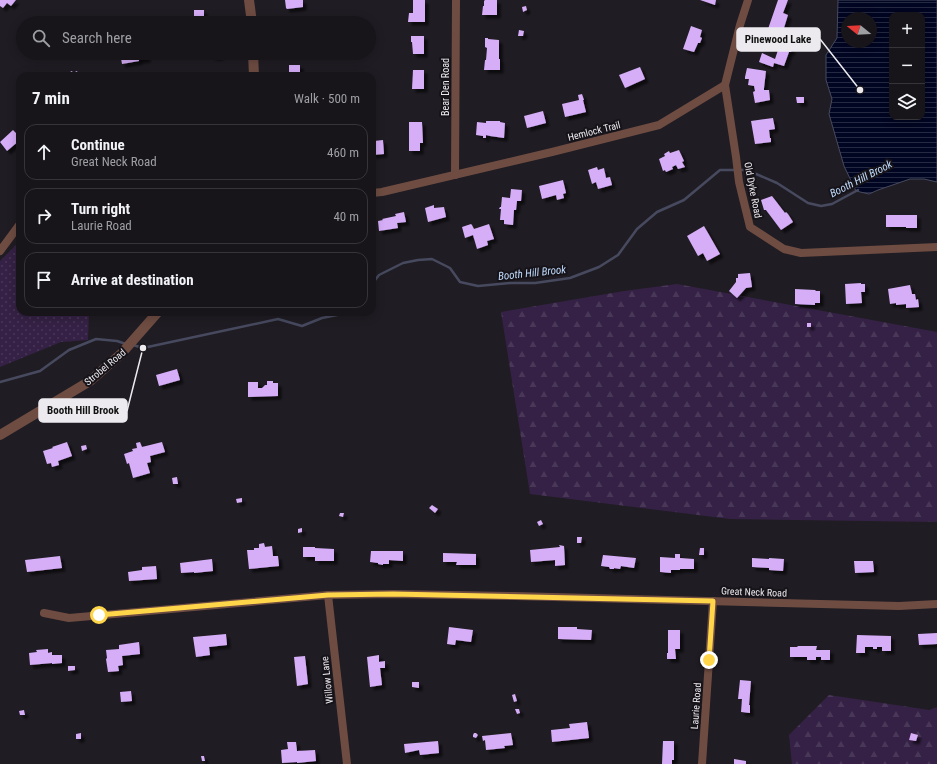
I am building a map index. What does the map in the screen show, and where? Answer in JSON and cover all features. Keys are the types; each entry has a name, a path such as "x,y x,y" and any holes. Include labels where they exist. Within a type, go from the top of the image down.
{"street":[{"path":"249,0 251,16"},
{"name":"Bear Den Road","path":"455,175 456,0"},
{"path":"725,85 748,0"},
{"path":"253,60 254,72"},
{"name":"Hemlock Trail","path":"376,193 545,154 659,125 725,85"},
{"name":"Old Dyke Road","path":"725,85 739,182 750,227 784,249 801,253 937,247"},
{"path":"0,251 16,229"},
{"name":"Strobel Road","path":"0,435 90,381 121,354 155,316"},
{"name":"Great Neck Road","path":"44,613 69,618 328,595 393,594 900,606 937,604"},
{"name":"Willow Lane","path":"328,595 347,764"},
{"name":"Laurie Road","path":"702,764 713,601"}],"green space":[{"path":"16,245 16,316 89,316 88,340 61,342 0,367 0,261"},
{"path":"677,284 937,332 937,522 730,519 530,494 501,312 624,291"},
{"path":"829,695 929,710 937,707 937,764 792,764 789,735"}],"water":[{"path":"838,0 937,0 937,182 924,179 910,179 869,194 856,191 844,166 829,114 832,99 826,80 826,55 837,38"}],"building":[{"path":"0,0 16,0 11,6 7,3 3,8 0,6"},
{"path":"285,0 303,0 303,7 287,9"},
{"path":"413,0 425,0 425,22 408,22 409,13 413,13"},
{"path":"485,0 497,0 497,15 482,15"},
{"path":"700,0 716,0 715,5"},
{"path":"778,0 788,0 783,13 788,15 783,31 778,29 776,32 768,29"},
{"path":"526,6 527,10 523,12 522,7"},
{"path":"194,10 204,10 204,16 194,16"},
{"path":"691,26 702,30 700,37 702,38 694,52 683,49"},
{"path":"519,30 524,31 523,36 518,36"},
{"path":"411,36 424,36 424,54 413,54"},
{"path":"485,38 499,40 500,70 484,70 487,48 485,47"},
{"path":"780,44 792,48 784,66 774,63 773,67 759,62 762,53 775,59"},
{"path":"121,60 139,60 139,61 122,64"},
{"path":"289,65 300,65 300,72 289,72"},
{"path":"640,67 645,79 625,88 619,75"},
{"path":"747,68 766,71 764,90 769,90 770,100 755,103 753,92 755,91 754,86 748,85 749,79 745,79"},
{"path":"413,70 424,70 424,89 412,89"},
{"path":"582,94 586,112 565,117 562,104 579,100 578,95"},
{"path":"796,97 804,97 804,103 797,103"},
{"path":"543,111 546,123 527,128 524,116"},
{"path":"773,118 775,129 769,130 771,142 755,144 751,121"},
{"path":"486,121 500,121 505,123 504,138 486,135 486,138 483,138 483,136 476,135 477,122 486,123"},
{"path":"409,122 422,122 423,143 420,143 420,151 409,151"},
{"path":"13,130 16,133 16,143 7,151 0,142"},
{"path":"383,140 384,154 376,155 376,141"},
{"path":"679,150 685,167 678,169 676,165 672,167 673,169 666,172 665,170 663,171 659,159 665,156 664,154 669,151 670,153"},
{"path":"597,167 598,170 604,168 606,178 610,177 612,185 598,189 596,182 592,184 588,170"},
{"path":"563,180 566,193 563,194 564,198 557,200 556,195 542,199 539,186"},
{"path":"511,189 522,190 521,201 517,201 516,210 514,210 513,225 504,224 504,220 500,220 501,209 499,209 501,207 502,197 510,198"},
{"path":"772,196 793,222 781,230 766,210 764,210 761,200"},
{"path":"434,205 434,208 444,207 446,217 428,222 425,208"},
{"path":"404,212 406,222 397,223 398,228 379,231 378,221"},
{"path":"886,215 917,215 917,228 886,227"},
{"path":"471,224 474,229 489,224 494,239 487,241 488,245 477,249 473,235 465,238 462,227"},
{"path":"704,226 720,254 707,261 703,253 698,256 687,236"},
{"path":"750,273 752,287 746,288 737,298 729,291 736,282 738,274"},
{"path":"845,284 865,284 865,292 861,292 862,303 846,304"},
{"path":"910,285 912,294 915,294 916,300 918,299 919,307 906,308 906,304 890,304 888,289"},
{"path":"795,289 820,291 820,303 815,303 815,305 795,304"},
{"path":"807,323 811,323 811,327 807,327"},
{"path":"177,369 180,380 159,386 156,375"},
{"path":"267,381 278,383 278,396 248,397 248,382 258,382 258,388 262,388 267,385"},
{"path":"67,442 72,456 58,461 59,465 52,467 51,463 47,464 43,451"},
{"path":"140,442 142,447 162,442 165,452 150,456 151,462 147,463 150,473 133,478 129,463 127,464 124,454 137,448 136,443"},
{"path":"86,445 87,449 82,451 81,446"},
{"path":"177,477 178,484 173,484 172,478"},
{"path":"242,498 242,502 237,503 236,499"},
{"path":"432,505 438,509 435,513 429,508"},
{"path":"340,513 344,513 343,517 339,516"},
{"path":"541,520 543,524 539,526 537,522"},
{"path":"302,528 302,532 298,533 298,529"},
{"path":"577,537 582,537 581,543 577,543"},
{"path":"264,543 265,547 272,546 273,556 278,556 279,566 249,569 247,550 259,548 259,544"},
{"path":"559,545 564,546 565,565 555,566 555,560 531,562 530,550 560,547"},
{"path":"303,547 334,549 334,561 315,561 315,557 303,557"},
{"path":"700,548 704,548 704,555 699,555"},
{"path":"371,551 403,551 403,561 389,560 389,564 383,565 370,562"},
{"path":"443,553 476,554 476,565 456,565 457,562 443,562"},
{"path":"675,554 680,554 680,558 694,559 694,569 671,570 671,573 660,572 660,557 675,558"},
{"path":"603,555 636,558 634,568 621,566 620,569 610,569 609,567 601,566"},
{"path":"60,556 62,568 27,572 25,560"},
{"path":"752,558 784,559 783,571 752,567"},
{"path":"212,559 213,571 181,573 180,563"},
{"path":"854,561 873,561 874,572 855,573"},
{"path":"156,566 157,579 129,581 128,572 142,570 142,567"},
{"path":"449,627 473,630 471,642 456,640 455,645 447,644"},
{"path":"558,627 577,627 577,629 592,630 591,640 558,639"},
{"path":"668,630 680,630 680,649 675,649 676,659 667,659"},
{"path":"937,633 937,644 919,645 918,634"},
{"path":"226,634 227,645 209,647 210,655 196,657 193,637"},
{"path":"857,635 891,636 891,651 882,651 882,647 873,649 873,647 865,647 865,653 856,653"},
{"path":"139,642 140,654 122,656 123,665 118,666 119,671 108,672 106,650 119,649 119,645"},
{"path":"817,646 816,650 830,650 830,660 821,660 821,657 816,657 816,660 807,660 807,657 790,657 790,647"},
{"path":"48,649 48,653 52,652 52,655 62,655 62,663 30,665 29,653 37,652 36,650"},
{"path":"379,655 379,662 385,661 385,668 380,668 382,685 370,687 367,657"},
{"path":"305,656 308,684 297,686 294,657"},
{"path":"68,666 75,666 75,670 68,671"},
{"path":"740,680 751,681 749,705 750,713 741,712 742,699 738,699"},
{"path":"412,682 419,682 419,688 412,687"},
{"path":"131,691 132,701 121,702 120,692"},
{"path":"515,694 517,701 514,702 512,695"},
{"path":"515,709 519,709 520,713 517,714"},
{"path":"24,710 25,715 20,715 19,711"},
{"path":"587,722 589,738 552,742 551,730 570,728 569,724"},
{"path":"81,733 81,739 76,739 76,734"},
{"path":"474,733 478,735 476,738 473,737"},
{"path":"511,733 513,745 504,746 505,748 486,750 485,740 483,741 482,736"},
{"path":"911,733 918,735 916,741 909,740"},
{"path":"438,741 439,753 420,755 419,750 405,753 404,744"},
{"path":"663,741 674,741 674,760 672,760 672,764 662,764"},
{"path":"287,742 296,742 297,751 315,750 316,761 282,763 281,750 288,749"},
{"path":"201,756 204,756 205,761 202,761"},
{"path":"734,759 746,761 746,764 734,764"}],"waterway":[{"name":"Booth Hill Brook","path":"376,279 379,275 403,263 432,259 450,268 460,282 478,286 511,283 535,283 570,278 599,267 618,255 637,229 657,212 684,200 720,170 747,170 777,183 808,203 821,206 832,204 858,190"},
{"name":"Booth Hill Brook","path":"133,345 143,348 278,319 302,326 322,318 332,316"},
{"name":"Booth Hill Brook","path":"0,382 40,371 69,350 96,339 117,341 126,344"}],"place":[{"name":"Pinewood Lake","path":"860,90"},
{"name":"Booth Hill Brook","path":"143,348"}],"route":[{"path":"99,615 328,595 393,594 530,596 713,601 709,660"}]}
